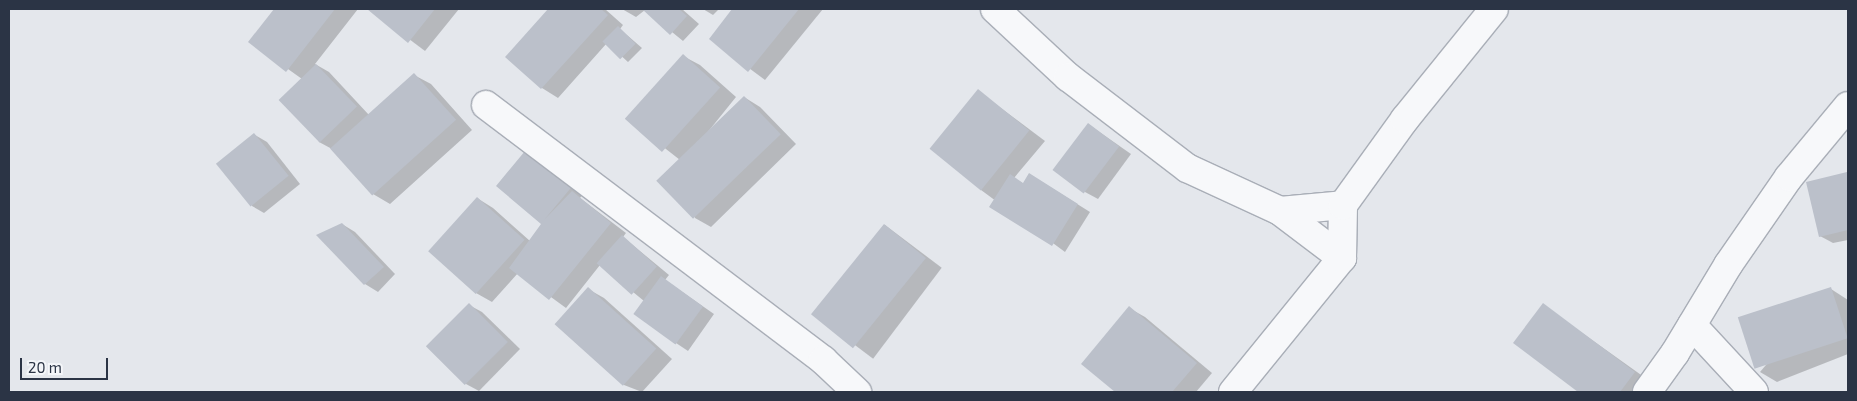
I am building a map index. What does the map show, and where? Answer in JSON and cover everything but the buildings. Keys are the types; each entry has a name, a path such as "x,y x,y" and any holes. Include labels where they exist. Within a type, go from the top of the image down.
{"street":[{"path":"996,9 1068,77 1187,168 1280,210 1342,258"},
{"path":"1234,392 1342,258 1343,205 1405,119 1494,9"},
{"path":"486,105 823,360 857,392"},
{"path":"1647,392 1728,265 1783,185 1848,106"},
{"path":"1280,210 1343,205"},
{"path":"1692,324 1754,392"}]}
